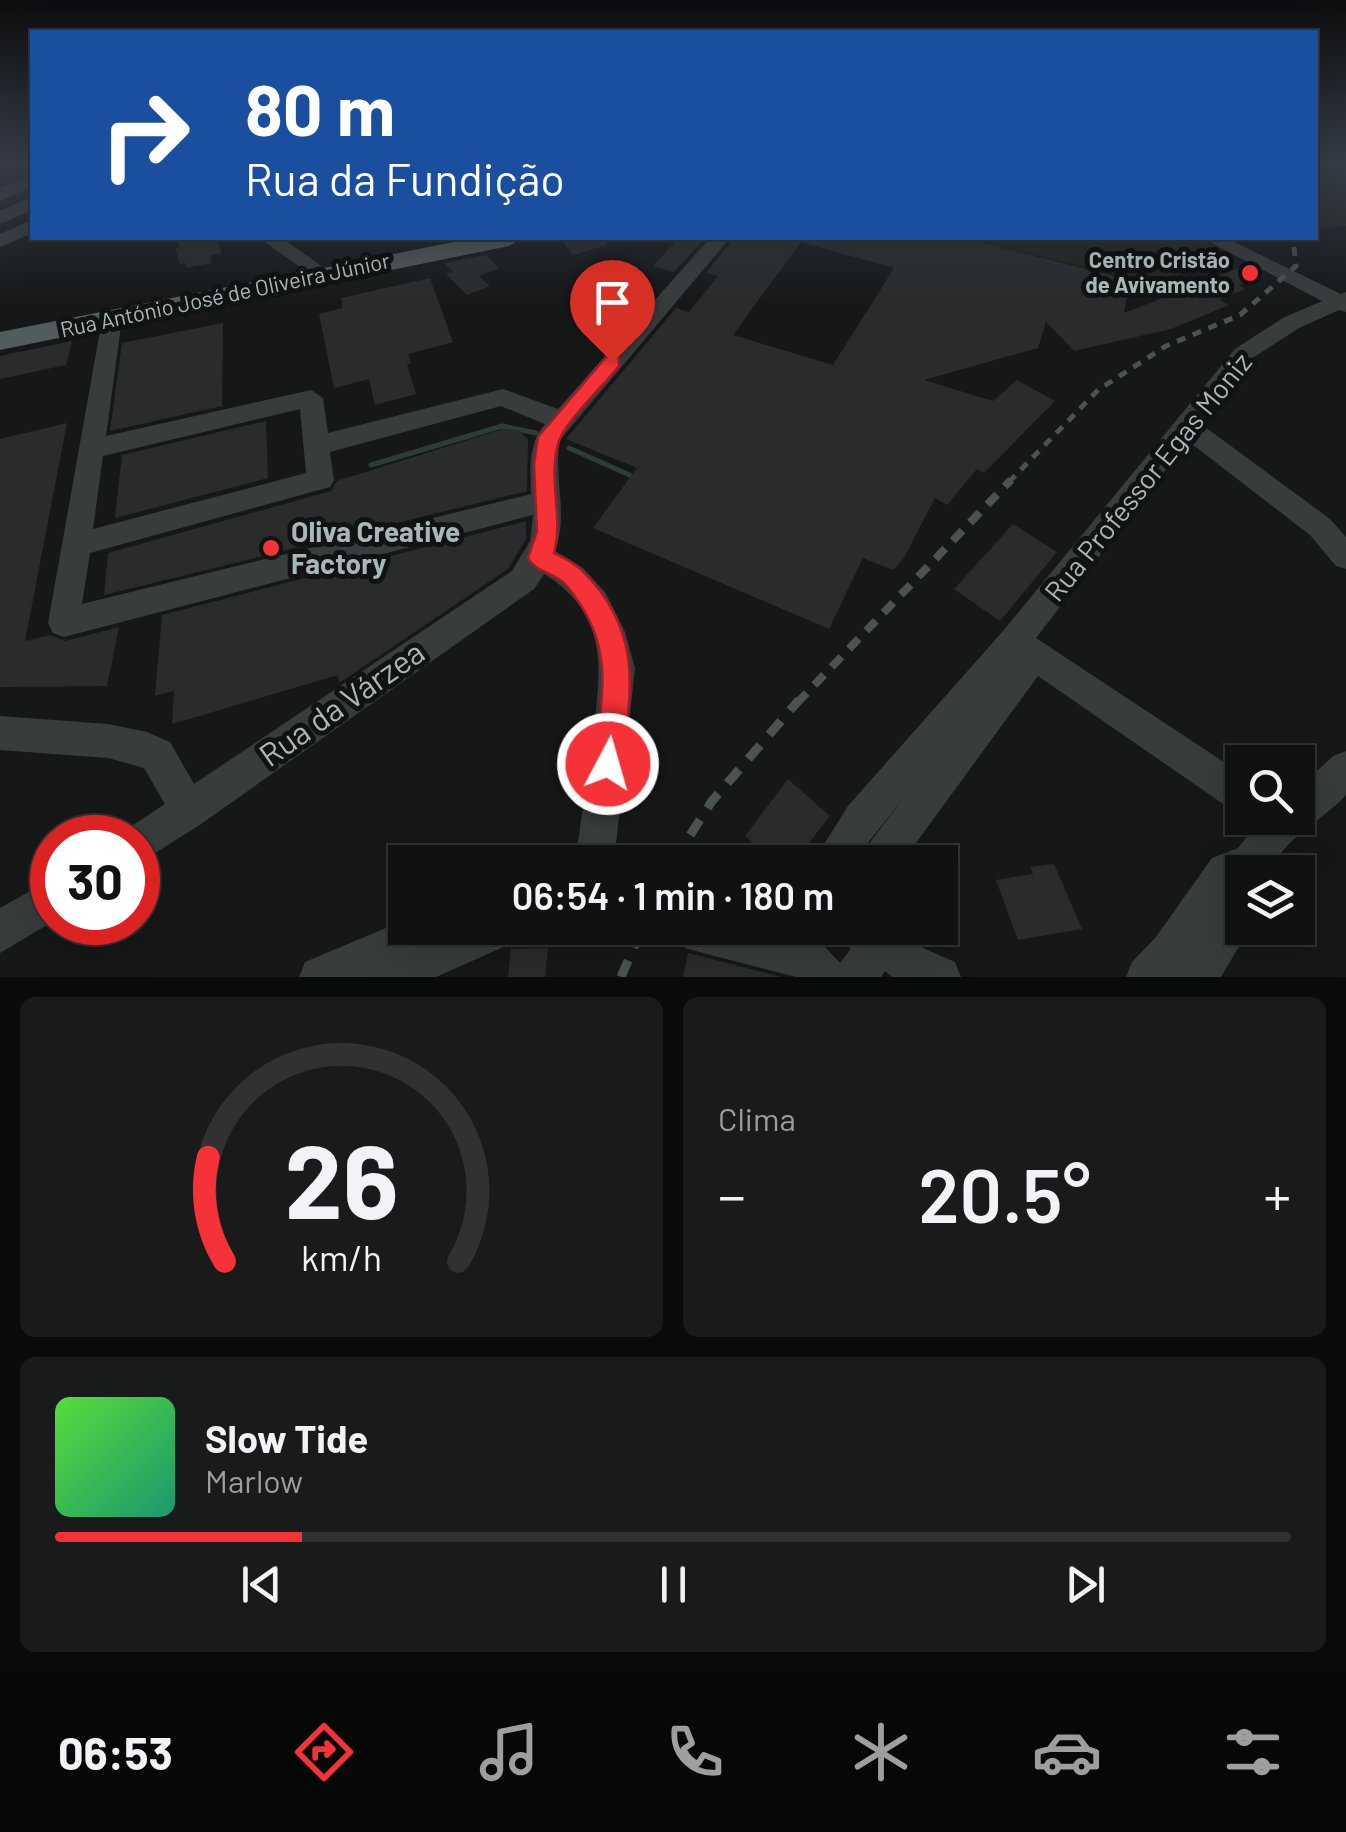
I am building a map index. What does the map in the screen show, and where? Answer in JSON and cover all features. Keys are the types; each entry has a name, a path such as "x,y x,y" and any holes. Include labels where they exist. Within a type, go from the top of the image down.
{"main road":[{"name":"Rua António José de Oliveira Júnior","path":"0,341 469,240"},
{"name":"Rua António José de Oliveira Júnior","path":"0,332 498,240"}],"street":[{"path":"0,241 30,227"},
{"path":"271,240 320,272"},
{"path":"597,845 618,668 605,619 568,570 541,558 548,531 545,449 548,437 718,240"},
{"path":"1216,240 1343,301"},
{"name":"Rua Professor Egas Moniz","path":"890,845 1024,648 1244,354 1291,323 1343,301"},
{"path":"111,318 64,623 548,500"},
{"path":"316,446 503,397 563,421"},
{"path":"77,545 320,480 310,398 92,450"},
{"path":"97,417 126,411"},
{"path":"1188,428 1333,528 1346,557"},
{"name":"Rua da Várzea","path":"160,830 523,580 541,558"},
{"path":"1024,648 1225,784"},
{"name":"Rua Professor Egas Moniz","path":"844,845 861,820 1024,648"},
{"path":"0,734 109,741 147,749 157,754 188,812"},
{"path":"1315,800 1346,769"},
{"path":"1147,977 1172,952 1225,873"},
{"path":"1,927 30,911"},
{"path":"1198,977 1225,932"},
{"path":"320,977 394,945"},
{"path":"388,977 459,945"},
{"path":"856,977 871,956 870,945"},
{"path":"888,945 908,962 940,977"}],"shaded area":[{"path":"1318,210 1346,210 1346,226 1318,230"},
{"path":"972,240 1200,240 1233,255 1153,283"}],"building":[{"path":"216,240 222,253 210,256 212,263 187,268 185,263 180,264 175,248 180,247 178,242"},
{"path":"562,240 607,240 607,245 573,255"},
{"path":"677,240 703,240 674,272 653,266"},
{"path":"732,240 972,240 1130,280 1124,313 1244,266 1264,275 1239,285 1245,289 1219,300 1229,305 1171,329 1074,351 1046,322 1038,348 924,380 993,401 1017,380 1055,401 984,473 977,469 947,505 935,498 904,558 893,570 863,558 829,629 593,528 637,468 566,439 676,308 689,312 718,276 706,273","holes":["801,242 894,268 833,365 733,335"]},
{"path":"486,255 499,268 479,276 490,286 467,295 446,274 454,272 444,263"},
{"path":"430,278 453,342 408,354 416,394 375,405 369,379 334,388 319,314 343,308 341,298"},
{"path":"223,323 222,406 110,431 122,343"},
{"path":"72,341 66,365 0,379 0,356"},
{"path":"266,421 268,478 115,518 122,455"},
{"path":"67,423 25,641 50,635 65,641 119,627 107,686 0,687 0,439"},
{"path":"503,429 519,430 528,440 527,491 104,595 108,553 331,491 337,481"},
{"path":"526,521 526,539 508,569 339,683 338,675 172,724 174,691 155,696 162,615"},
{"path":"1013,524 1057,552 1000,621 954,589"},
{"path":"788,779 830,816 807,845 753,845 745,836"},
{"path":"1054,864 1082,929 1018,940 996,880 1033,874 1030,867"},
{"path":"548,948 545,977 508,977 511,949"},
{"path":"688,953 781,977 683,977"}],"waterway":[{"path":"371,465 502,426 536,433"},
{"path":"569,448 634,477"}],"railway":[{"path":"1009,482 1098,390 1166,346 1240,315 1296,266 1293,240"},
{"path":"797,703 1011,480"},
{"path":"684,845 712,801 799,700"},
{"path":"621,977 635,945"}],"place":[{"name":"Centro Cristão de Avivamento","path":"1250,273"},
{"name":"Oliva Creative Factory","path":"271,548"}],"route":[{"path":"608,764 618,668 614,644 605,619 576,579 568,570 541,558 548,531 548,437 612,362"}]}
